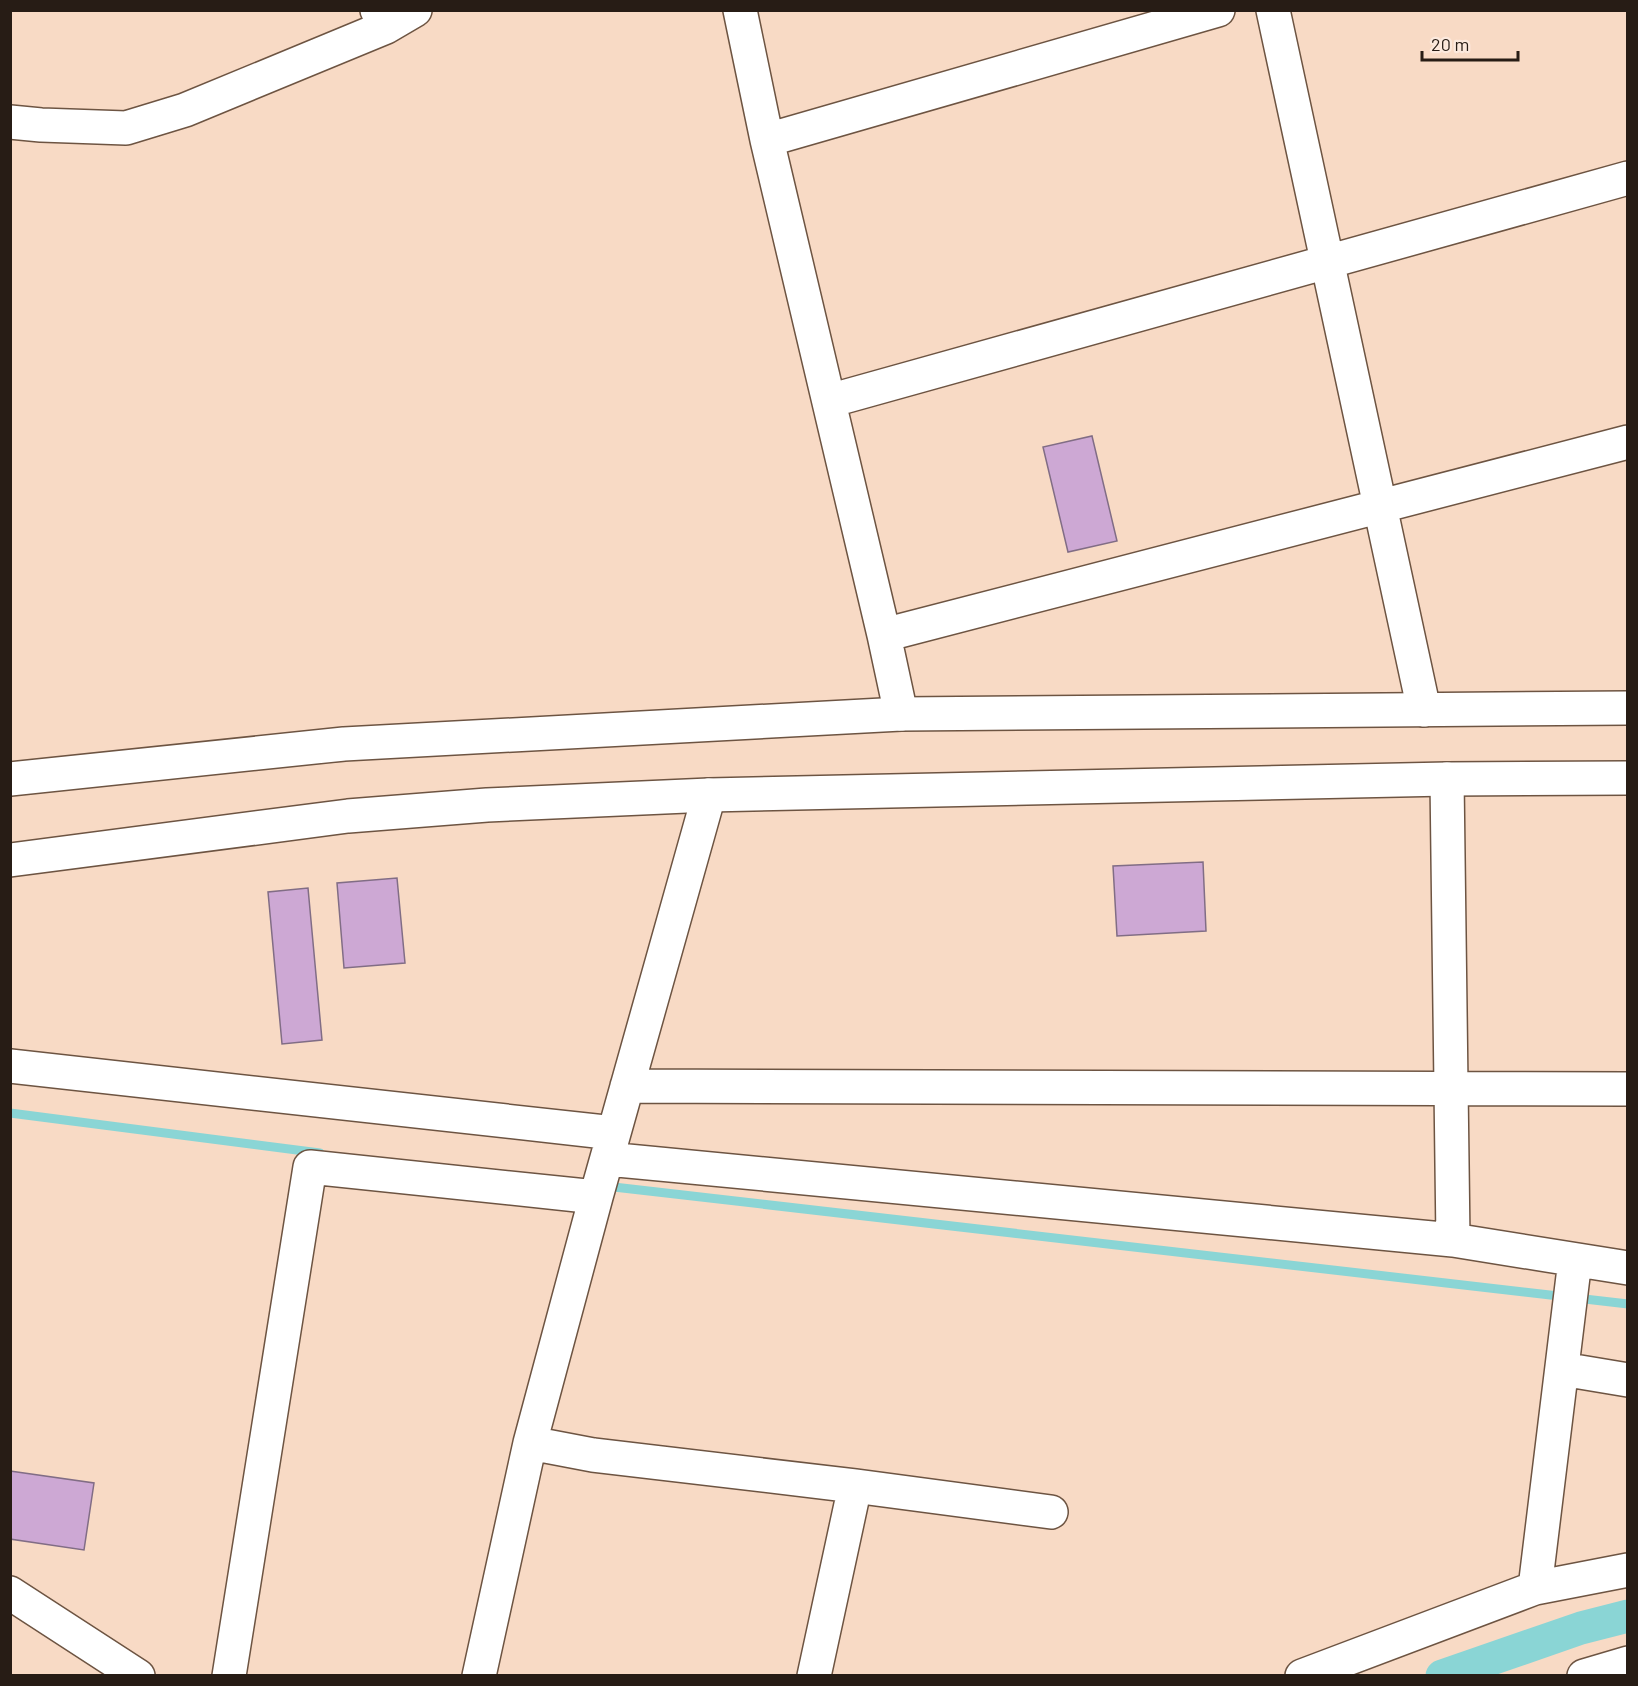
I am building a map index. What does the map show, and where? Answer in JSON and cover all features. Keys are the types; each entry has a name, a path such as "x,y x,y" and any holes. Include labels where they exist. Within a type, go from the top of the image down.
{"street":[{"path":"10,122 126,128 185,110 381,19 415,10"},
{"path":"740,10 767,140 901,714"},
{"path":"767,140 1218,10"},
{"path":"1273,10 1424,710"},
{"path":"828,401 1628,178"},
{"path":"884,635 1628,442"},
{"path":"10,779 344,744 901,714 1628,708"},
{"path":"10,860 348,816 487,806 710,795 1447,779 1628,778"},
{"path":"1447,779 1453,1240"},
{"path":"479,1676 530,1443 627,1086 710,795"},
{"path":"10,1066 604,1170"},
{"path":"627,1086 1628,1089"},
{"path":"229,1676 310,1167 604,1170 1453,1240 1572,1285 1628,1268"},
{"path":"1535,1588 1572,1285"},
{"path":"1562,1369 1628,1380"},
{"path":"530,1443 593,1455 1051,1512"},
{"path":"814,1676 855,1486"},
{"path":"1302,1676 1535,1588 1628,1570"},
{"path":"10,1593 138,1676"},
{"path":"1584,1676 1628,1663"}],"building":[{"path":"1092,436 1117,541 1068,552 1043,447"},
{"path":"1203,862 1206,931 1117,936 1113,866"},
{"path":"397,878 405,963 344,968 337,883"},
{"path":"308,888 322,1040 282,1044 268,892"},
{"path":"10,1471 94,1483 84,1550 10,1539"}],"waterway":[{"path":"10,1113 320,1153"},
{"path":"605,1186 1628,1304"},
{"path":"1442,1676 1581,1628 1628,1616"}]}
